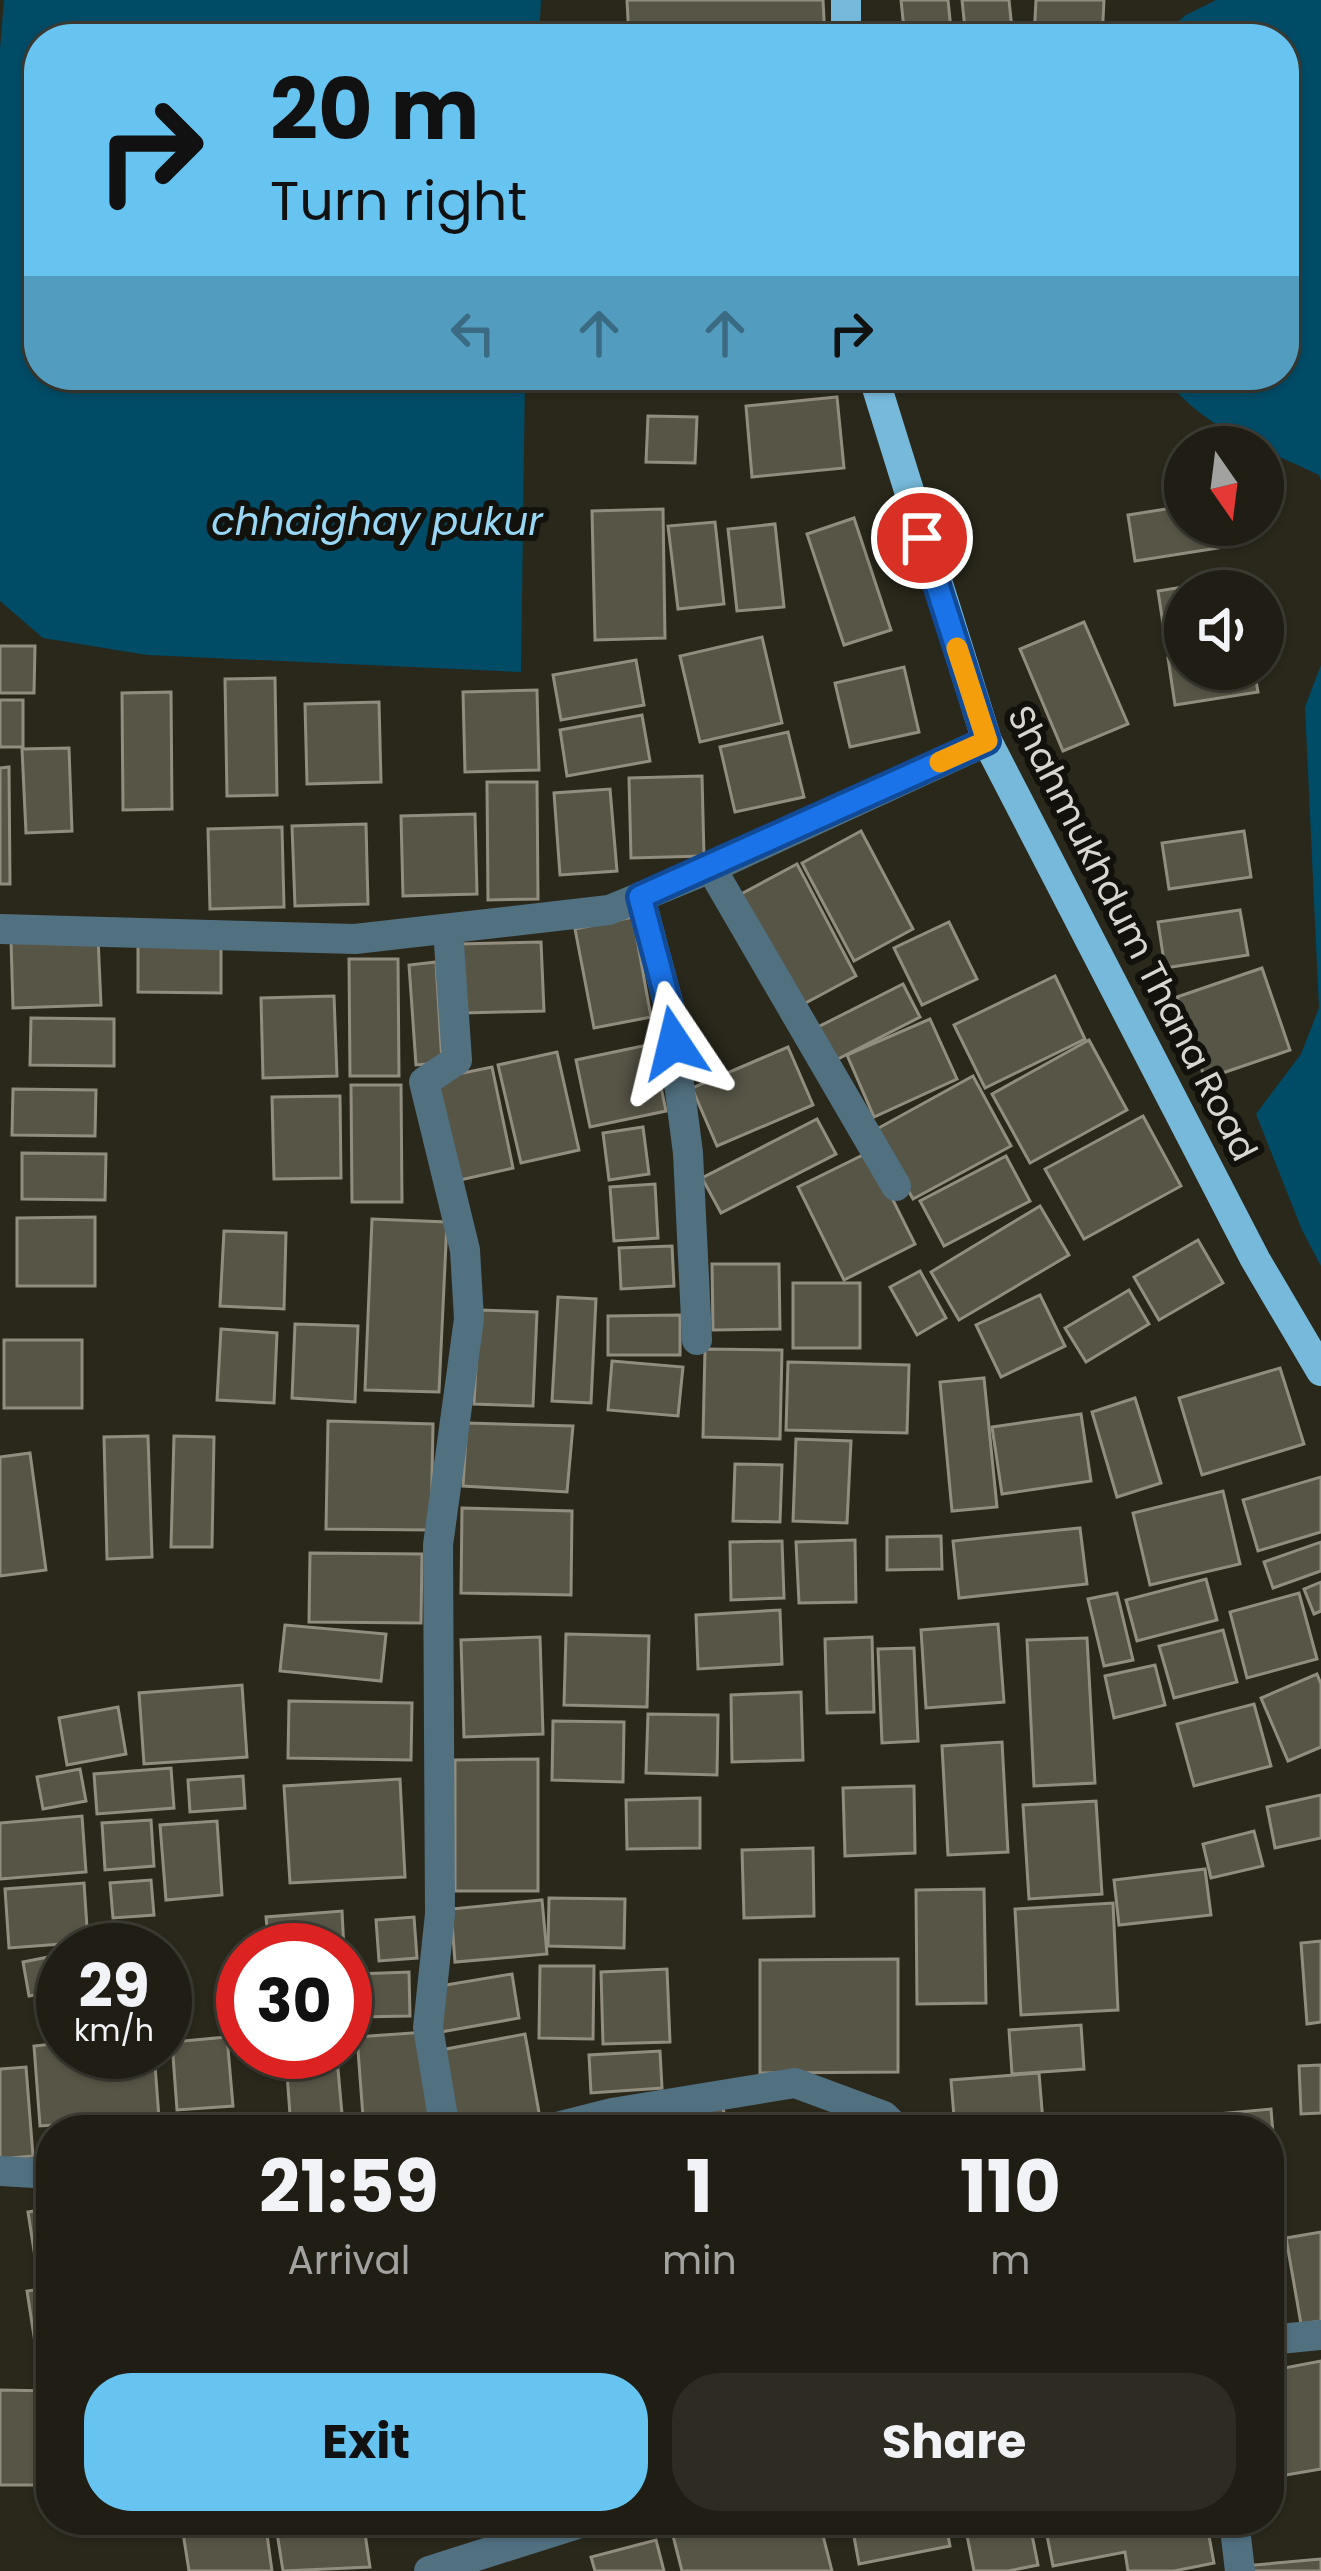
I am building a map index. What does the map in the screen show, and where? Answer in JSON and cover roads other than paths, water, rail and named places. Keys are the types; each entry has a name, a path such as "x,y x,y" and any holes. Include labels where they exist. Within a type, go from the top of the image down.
{"main road":[{"name":"Shahmukhdum Thana Road","path":"879,390 987,741 1255,1259 1321,1371"}],"street":[{"path":"0,929 355,939 609,910 987,741"},
{"path":"711,868 896,1186"},
{"path":"640,897 669,1006 688,1153 697,1340"},
{"path":"443,2115 428,2027 440,1914 438,1545 469,1319 465,1250 424,1082 457,1060 448,929"},
{"path":"604,2115 795,2083 881,2115"},
{"path":"0,2171 36,2173"},
{"path":"1284,2339 1321,2335"},
{"path":"429,2571 543,2535"},
{"path":"1236,2535 1240,2571"}],"water":[{"name":"chhaighay pukur","path":"4,0 541,0 540,24 24,24 24,390 525,390 521,672 147,655 43,638 0,601 0,49"},
{"path":"1216,0 1321,0 1321,481 1319,475 1284,459 1284,426 1219,426 1175,390 1299,390 1299,24 1175,24"},
{"path":"1321,665 1321,1266 1256,1114 1301,1054 1319,1008 1305,707"}]}
